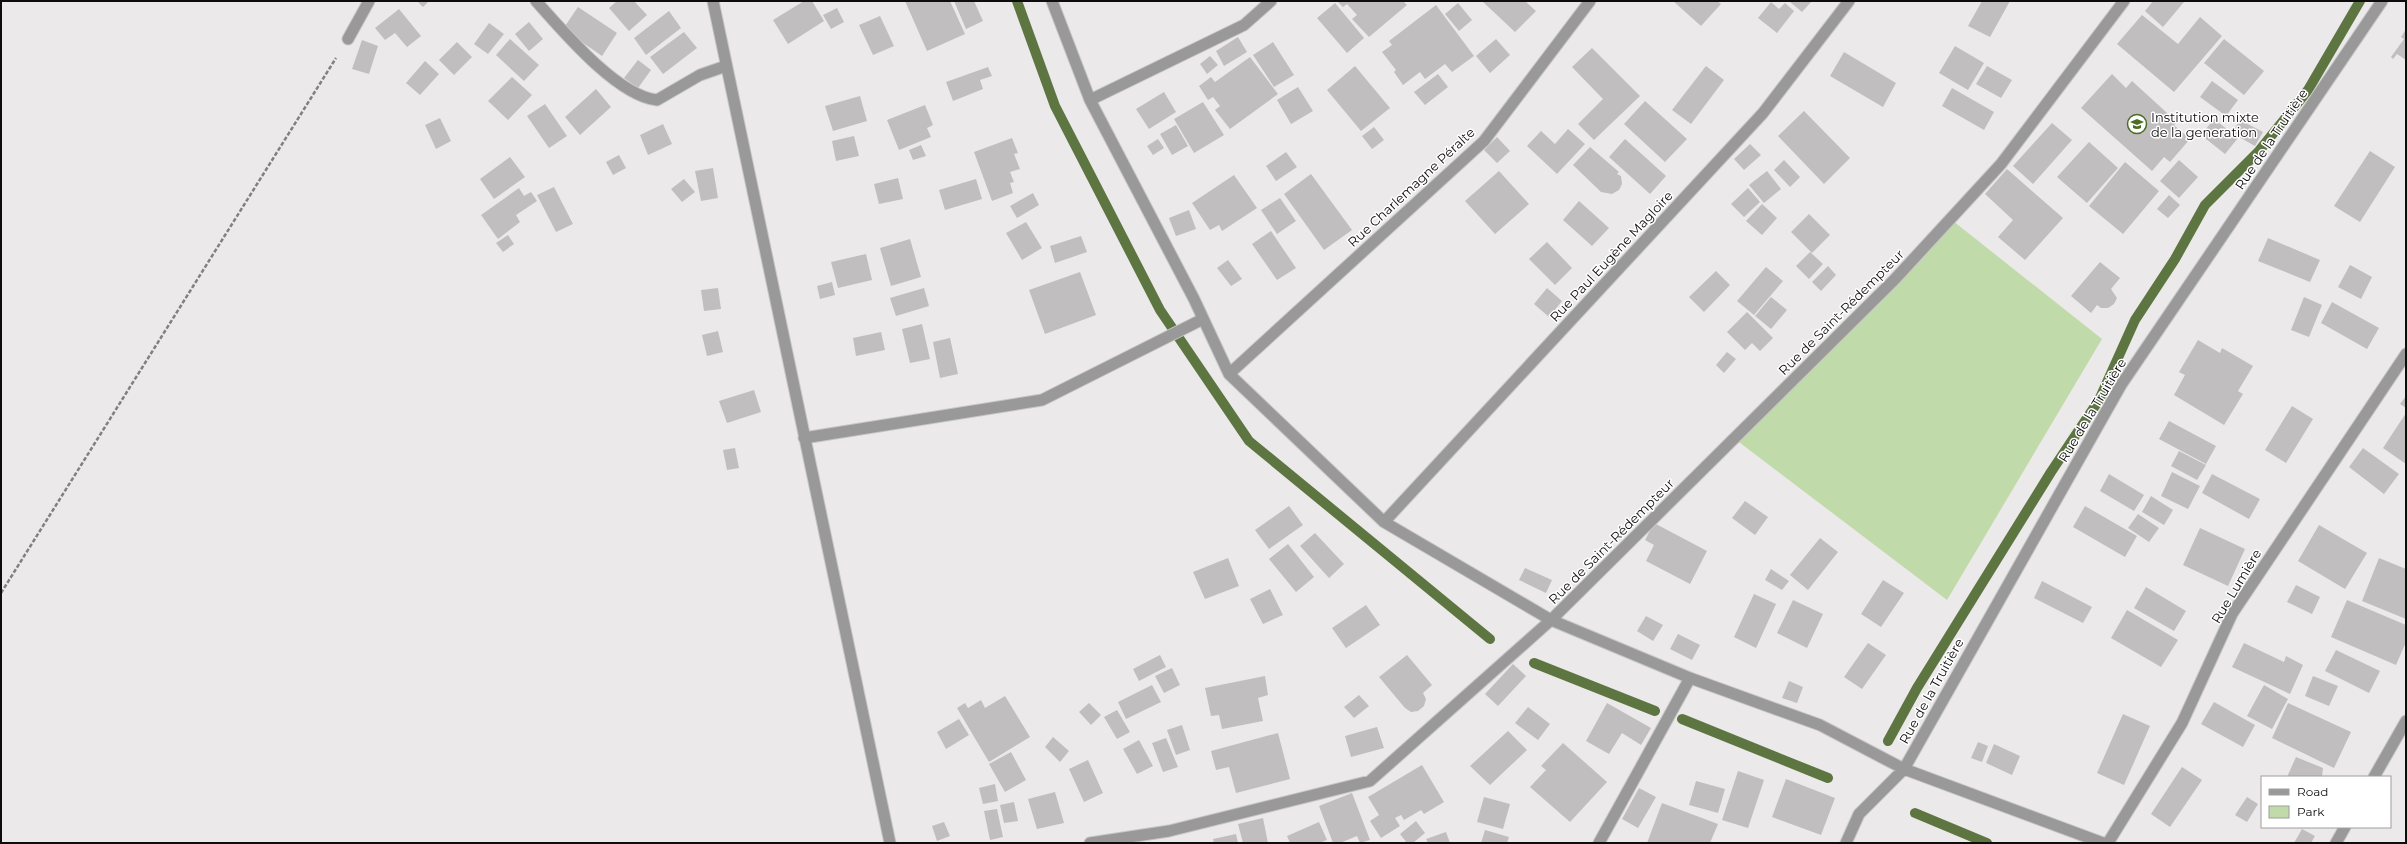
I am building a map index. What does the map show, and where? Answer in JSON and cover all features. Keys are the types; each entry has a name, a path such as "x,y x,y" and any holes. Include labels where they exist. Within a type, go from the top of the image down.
{"street":[{"path":"348,39 369,1"},
{"path":"536,1 589,59 639,96 657,100 700,74 726,66"},
{"path":"713,1 890,843"},
{"path":"1052,1 1090,100 1230,374 1384,522 1551,620 1690,678 1820,725 1904,768 2103,843"},
{"path":"1090,100 1244,25 1271,1"},
{"name":"Rue Charlemagne Péralte","path":"1230,374 1484,141 1590,1"},
{"name":"Rue Paul Eugène Magloire","path":"1384,522 1763,113 1849,1"},
{"name":"Rue de Saint-Rédempteur","path":"1090,843 1168,830 1370,781 1551,620 1896,279 2001,164 2124,1"},
{"name":"Rue de la Truitière","path":"1846,843 1859,814 1904,768 2121,385 2382,1"},
{"path":"804,438 1042,400 1203,319"},
{"name":"Rue Lumière","path":"2108,843 2182,723 2232,614 2406,354"},
{"path":"1599,843 1690,678"},
{"path":"2375,776 2406,721"},
{"path":"2336,843 2344,828"}],"path":[{"path":"1,593 348,39"}],"green space":[{"path":"1953,221 2102,339 1947,600 1735,439"}],"building":[{"path":"417,1 429,1 423,7"},
{"path":"617,1 634,1 647,15 629,31 609,8"},
{"path":"804,1 812,1 824,21 788,44 773,20"},
{"path":"905,1 950,1 965,34 927,51"},
{"path":"954,1 974,1 983,21 966,29"},
{"path":"1337,1 1403,1 1407,5 1369,37 1352,19 1357,15 1347,4 1343,7"},
{"path":"1482,1 1525,1 1536,11 1515,32"},
{"path":"1673,1 1717,1 1721,4 1701,26"},
{"path":"1789,1 1812,1 1802,12"},
{"path":"1982,1 2010,1 1990,37 1968,26"},
{"path":"2153,1 2184,2 2163,27 2145,11"},
{"path":"1771,2 1779,9 1785,3 1794,11 1777,33 1758,18"},
{"path":"1335,3 1364,38 1347,53 1317,18"},
{"path":"1458,3 1472,20 1459,31 1445,14"},
{"path":"1436,5 1474,56 1452,72 1445,64 1425,79 1420,72 1403,85 1394,72 1396,70 1382,52 1392,45 1389,41"},
{"path":"578,7 617,33 602,56 563,29"},
{"path":"837,8 844,22 831,29 823,15"},
{"path":"399,9 421,36 407,47 395,33 385,40 375,28"},
{"path":"669,11 681,28 646,55 634,38"},
{"path":"2142,15 2178,44 2200,17 2222,36 2174,92 2117,44"},
{"path":"880,16 894,46 873,55 859,25"},
{"path":"529,22 543,39 529,51 515,34"},
{"path":"489,23 504,34 488,54 474,44"},
{"path":"2406,29 2406,60 2397,54 2393,59 2391,57 2404,39 2401,37"},
{"path":"684,32 697,48 663,74 650,57"},
{"path":"1238,37 1247,52 1224,66 1216,51"},
{"path":"510,39 539,65 524,81 496,55"},
{"path":"1496,39 1510,55 1490,73 1476,56"},
{"path":"2224,39 2264,71 2244,95 2204,63"},
{"path":"362,40 378,46 369,74 352,69"},
{"path":"457,42 472,57 454,75 439,60"},
{"path":"1273,42 1294,75 1274,87 1253,55"},
{"path":"1955,46 1984,63 1968,90 1939,73"},
{"path":"1592,48 1640,96 1594,140 1578,124 1603,99 1572,67"},
{"path":"1844,52 1896,83 1883,107 1830,76"},
{"path":"1210,56 1218,65 1207,74 1200,64"},
{"path":"1250,57 1278,94 1230,129 1215,110 1220,106 1213,97 1208,100 1199,86 1211,77 1215,82"},
{"path":"638,60 651,70 638,88 624,78"},
{"path":"425,61 439,74 420,95 406,83"},
{"path":"1355,66 1390,108 1361,131 1327,90"},
{"path":"1706,66 1724,80 1691,124 1672,110"},
{"path":"1987,66 2012,80 2001,98 1976,84"},
{"path":"988,67 992,76 980,80 983,89 953,101 946,82"},
{"path":"1438,74 1448,87 1425,105 1414,92"},
{"name":"Institution mixte de la generation","path":"2112,74 2126,88 2132,81 2177,122 2174,125 2190,139 2170,162 2164,157 2152,171 2081,108"},
{"path":"512,77 532,95 508,120 488,101"},
{"path":"2212,81 2238,100 2226,116 2200,97"},
{"path":"1298,87 1313,111 1291,124 1277,100"},
{"path":"1952,88 1994,112 1984,130 1942,106"},
{"path":"596,89 611,107 580,135 565,117"},
{"path":"1164,92 1176,112 1149,129 1136,109"},
{"path":"860,96 867,121 833,131 825,106"},
{"path":"1645,101 1687,139 1665,162 1624,124"},
{"path":"1203,102 1224,135 1194,153 1174,119"},
{"path":"545,104 567,136 549,148 527,116"},
{"path":"925,105 933,125 927,128 931,137 899,150 887,120"},
{"path":"1804,111 1850,158 1824,184 1778,136"},
{"path":"440,118 451,141 436,149 425,125"},
{"path":"2214,119 2238,138 2225,154 2201,135"},
{"path":"2240,120 2263,132 2255,146 2232,133"},
{"path":"2052,123 2072,140 2033,184 2013,166"},
{"path":"663,124 672,144 648,155 640,135"},
{"path":"1176,125 1188,146 1172,155 1160,134"},
{"path":"1374,127 1384,140 1372,149 1362,136"},
{"path":"1568,129 1585,144 1557,174 1527,146 1541,131 1555,144"},
{"path":"854,136 859,156 836,161 832,141"},
{"path":"1497,137 1510,151 1497,163 1484,150"},
{"path":"1012,138 1018,153 1014,154 1020,169 1010,172 1014,182 1010,183 1013,193 992,201 974,152"},
{"path":"1158,139 1164,148 1153,155 1147,146"},
{"path":"1625,139 1666,176 1650,194 1609,157"},
{"path":"2089,142 2118,168 2087,203 2057,177"},
{"path":"1750,144 1761,155 1744,170 1734,159"},
{"path":"921,145 926,156 913,160 909,150"},
{"path":"1590,147 1619,172 1617,174 1621,176 1622,184 1619,190 1612,194 1601,192 1573,165"},
{"path":"2370,151 2395,167 2360,222 2334,206"},
{"path":"1286,152 1297,167 1276,181 1266,166"},
{"path":"619,155 626,168 613,175 606,162"},
{"path":"510,157 525,177 494,199 480,179"},
{"path":"1784,160 1800,177 1790,187 1774,170"},
{"path":"2179,160 2198,177 2179,198 2160,181"},
{"path":"2125,162 2159,191 2123,234 2089,206"},
{"path":"713,168 718,198 701,201 695,171"},
{"path":"2007,169 2063,218 2025,260 1998,237 2013,220 1985,194"},
{"path":"1499,171 1529,204 1495,234 1465,201"},
{"path":"1767,171 1781,189 1764,203 1749,185"},
{"path":"1311,174 1352,230 1324,250 1284,194"},
{"path":"1234,175 1257,208 1222,231 1219,225 1210,230 1192,203"},
{"path":"898,178 903,199 879,204 874,184"},
{"path":"684,179 695,192 682,202 671,189"},
{"path":"976,179 982,199 945,210 939,190"},
{"path":"554,187 573,224 556,232 537,195"},
{"path":"519,188 524,196 531,192 537,201 516,215 520,222 498,239 481,215"},
{"path":"1748,188 1760,202 1744,217 1731,204"},
{"path":"1033,193 1039,205 1017,218 1010,206"},
{"path":"2169,195 2180,205 2168,218 2157,209"},
{"path":"1280,198 1296,221 1277,234 1261,210"},
{"path":"1579,201 1609,228 1592,246 1563,220"},
{"path":"1762,204 1777,218 1762,235 1746,221"},
{"path":"1189,210 1196,229 1176,236 1169,218"},
{"path":"1809,214 1830,235 1812,253 1791,232"},
{"path":"1026,222 1042,248 1022,260 1006,233"},
{"path":"1271,231 1296,268 1277,280 1252,244"},
{"path":"508,235 514,244 503,252 496,243"},
{"path":"1081,236 1087,252 1055,263 1050,246"},
{"path":"2268,238 2320,260 2310,282 2258,261"},
{"path":"910,239 921,277 891,286 880,248"},
{"path":"1547,242 1572,268 1555,285 1529,259"},
{"path":"1810,252 1823,264 1809,279 1796,266"},
{"path":"866,254 872,280 838,288 831,262"},
{"path":"1228,260 1242,279 1231,286 1217,268"},
{"path":"2100,262 2120,278 2111,289 2117,298 2114,304 2108,308 2101,308 2097,305 2091,313 2071,296"},
{"path":"2350,265 2372,277 2361,299 2338,287"},
{"path":"1828,266 1836,275 1821,291 1812,282"},
{"path":"1766,267 1783,281 1754,315 1737,301"},
{"path":"1716,271 1730,285 1704,312 1689,297"},
{"path":"1080,272 1096,315 1045,334 1029,290"},
{"path":"832,282 835,295 820,299 817,286"},
{"path":"718,288 721,309 704,311 701,290"},
{"path":"924,288 929,306 896,316 890,298"},
{"path":"1547,288 1562,301 1549,317 1534,304"},
{"path":"1771,297 1787,310 1771,329 1755,316"},
{"path":"2304,297 2322,305 2309,337 2291,330"},
{"path":"2332,302 2379,328 2367,349 2321,323"},
{"path":"1747,312 1773,338 1760,351 1752,343 1745,350 1727,332"},
{"path":"922,324 930,359 910,363 902,329"},
{"path":"718,331 723,352 707,356 702,335"},
{"path":"881,332 885,350 856,356 853,338"},
{"path":"950,338 958,374 940,378 933,342"},
{"path":"2198,340 2220,353 2222,348 2253,366 2238,391 2243,394 2224,425 2174,395 2185,375 2179,372"},
{"path":"1727,352 1736,359 1724,373 1716,365"},
{"path":"754,390 761,412 727,423 719,401"},
{"path":"2406,396 2406,408 2400,404"},
{"path":"2292,406 2313,419 2286,463 2265,450"},
{"path":"2406,413 2406,464 2383,448"},
{"path":"2169,421 2216,446 2206,464 2159,439"},
{"path":"735,448 739,468 727,470 723,450"},
{"path":"2363,448 2399,474 2384,494 2349,467"},
{"path":"2179,451 2206,465 2197,480 2171,466"},
{"path":"2172,472 2200,486 2188,509 2161,496"},
{"path":"2109,474 2144,495 2134,511 2100,491"},
{"path":"2212,474 2260,499 2249,519 2202,493"},
{"path":"2151,496 2173,510 2164,525 2142,512"},
{"path":"1745,501 1768,517 1755,535 1732,518"},
{"path":"1289,506 1303,525 1269,549 1255,530"},
{"path":"2085,506 2137,536 2125,557 2073,527"},
{"path":"2138,514 2159,528 2149,542 2128,528"},
{"path":"1654,523 1707,551 1690,584 1646,561 1654,545 1645,540"},
{"path":"2319,525 2367,553 2345,589 2298,561"},
{"path":"2200,528 2245,549 2228,586 2183,565"},
{"path":"1315,533 1344,564 1329,578 1300,546"},
{"path":"1820,538 1838,552 1808,590 1790,575"},
{"path":"1288,544 1314,577 1296,592 1269,559"},
{"path":"1228,558 1239,586 1205,599 1193,572"},
{"path":"2379,558 2406,569 2406,619 2362,601"},
{"path":"1525,568 1552,580 1546,593 1519,580"},
{"path":"1771,569 1789,581 1782,590 1765,580"},
{"path":"1883,580 1904,593 1881,627 1861,614"},
{"path":"2042,581 2092,607 2083,623 2034,598"},
{"path":"2296,585 2320,597 2312,614 2287,602"},
{"path":"2146,587 2186,611 2174,631 2134,608"},
{"path":"1270,589 1283,615 1263,624 1250,599"},
{"path":"1754,594 1776,604 1756,648 1734,637"},
{"path":"1793,600 1823,614 1807,648 1777,633"},
{"path":"2347,600 2406,625 2406,642 2396,665 2331,637"},
{"path":"1366,605 1380,625 1346,648 1332,628"},
{"path":"2127,610 2178,640 2161,667 2111,638"},
{"path":"1646,616 1663,625 1653,641 1637,631"},
{"path":"1678,634 1700,645 1692,660 1670,649"},
{"path":"1868,643 1886,655 1862,689 1844,677"},
{"path":"2244,643 2284,662 2286,656 2303,665 2290,694 2232,667"},
{"path":"2336,650 2380,671 2369,693 2325,671"},
{"path":"1160,655 1166,667 1139,681 1133,669"},
{"path":"1407,655 1432,685 1423,693 1426,699 1424,706 1418,711 1411,712 1405,708 1379,677"},
{"path":"1513,664 1526,676 1498,706 1485,694"},
{"path":"1172,668 1180,685 1164,693 1155,676"},
{"path":"1265,676 1268,695 1258,698 1263,721 1222,729 1219,715 1211,716 1205,688"},
{"path":"2313,676 2338,686 2329,706 2305,696"},
{"path":"1789,681 1803,687 1797,703 1782,698"},
{"path":"1152,685 1161,702 1126,719 1118,702"},
{"path":"2264,685 2288,699 2272,729 2247,716"},
{"path":"1359,695 1369,706 1354,718 1344,707"},
{"path":"1005,696 1030,737 989,762 957,708 965,703 968,708 981,700 985,708"},
{"path":"2214,702 2255,725 2243,747 2201,724"},
{"path":"1089,703 1101,715 1091,725 1079,712"},
{"path":"1607,703 1651,728 1641,745 1622,733 1609,754 1586,741"},
{"path":"2288,703 2351,732 2334,768 2272,738"},
{"path":"1528,707 1550,724 1538,740 1515,723"},
{"path":"1117,710 1130,732 1117,739 1104,717"},
{"path":"2123,714 2150,726 2124,785 2097,773"},
{"path":"959,719 969,735 946,749 937,732"},
{"path":"1182,725 1190,750 1176,755 1167,730"},
{"path":"1377,727 1384,748 1351,757 1345,736"},
{"path":"1508,731 1527,750 1490,785 1470,766"},
{"path":"1278,733 1290,779 1236,793 1229,767 1216,770 1211,751"},
{"path":"1053,737 1069,751 1060,762 1045,747"},
{"path":"1166,738 1178,767 1163,772 1152,743"},
{"path":"1139,740 1153,766 1137,774 1123,749"},
{"path":"1978,742 1988,746 1982,762 1971,758"},
{"path":"1563,743 1607,782 1570,822 1530,787 1546,770 1541,766"},
{"path":"1994,744 2020,756 2012,775 1986,763"},
{"path":"1011,752 1026,780 1005,792 989,764"},
{"path":"2296,757 2323,768 2322,776 2287,776"},
{"path":"1088,760 1103,793 1084,802 1069,769"},
{"path":"1422,765 1444,802 1424,814 1421,810 1404,820 1401,815 1395,818 1400,826 1381,838 1370,821 1379,815 1368,797"},
{"path":"2182,767 2202,780 2170,827 2151,814"},
{"path":"1738,771 1764,780 1748,828 1722,820"},
{"path":"1786,779 1835,798 1821,835 1772,817"},
{"path":"1696,781 1725,789 1718,813 1689,805"},
{"path":"995,784 998,801 983,804 979,788"},
{"path":"1639,788 1656,797 1638,828 1622,819"},
{"path":"1055,792 1064,823 1037,829 1028,799"},
{"path":"1352,793 1370,840 1360,843 1357,836 1340,843 1333,843 1319,806"},
{"path":"1484,797 1510,804 1503,829 1477,822"},
{"path":"2247,797 2258,804 2247,822 2235,815"},
{"path":"1014,802 1018,821 1004,823 1000,805"},
{"path":"1662,803 1718,824 1710,843 1647,843"},
{"path":"997,809 1003,837 990,840 984,811"},
{"path":"1263,818 1268,843 1243,843 1238,824"},
{"path":"1416,821 1425,833 1413,843 1407,843 1400,834"},
{"path":"944,822 950,836 937,841 932,826"},
{"path":"1319,822 1327,840 1319,843 1290,843 1287,836"},
{"path":"2302,829 2315,836 2311,843 2294,843"},
{"path":"1485,830 1509,837 1507,843 1481,843"},
{"path":"1446,832 1450,843 1428,843 1426,839"},
{"path":"1236,834 1238,843 1214,843 1213,839"}],"waterway":[{"path":"1017,1 1055,106 1160,310 1249,441 1490,639"},
{"path":"1888,741 1917,688 2051,472 2099,400 2135,320 2175,259 2205,205 2259,151 2308,90 2360,1"},
{"path":"1534,663 1655,711"},
{"path":"1682,719 1828,778"},
{"path":"1915,813 1987,843"}],"place":[{"name":"Institution mixte de la generation","path":"2137,124"}]}
